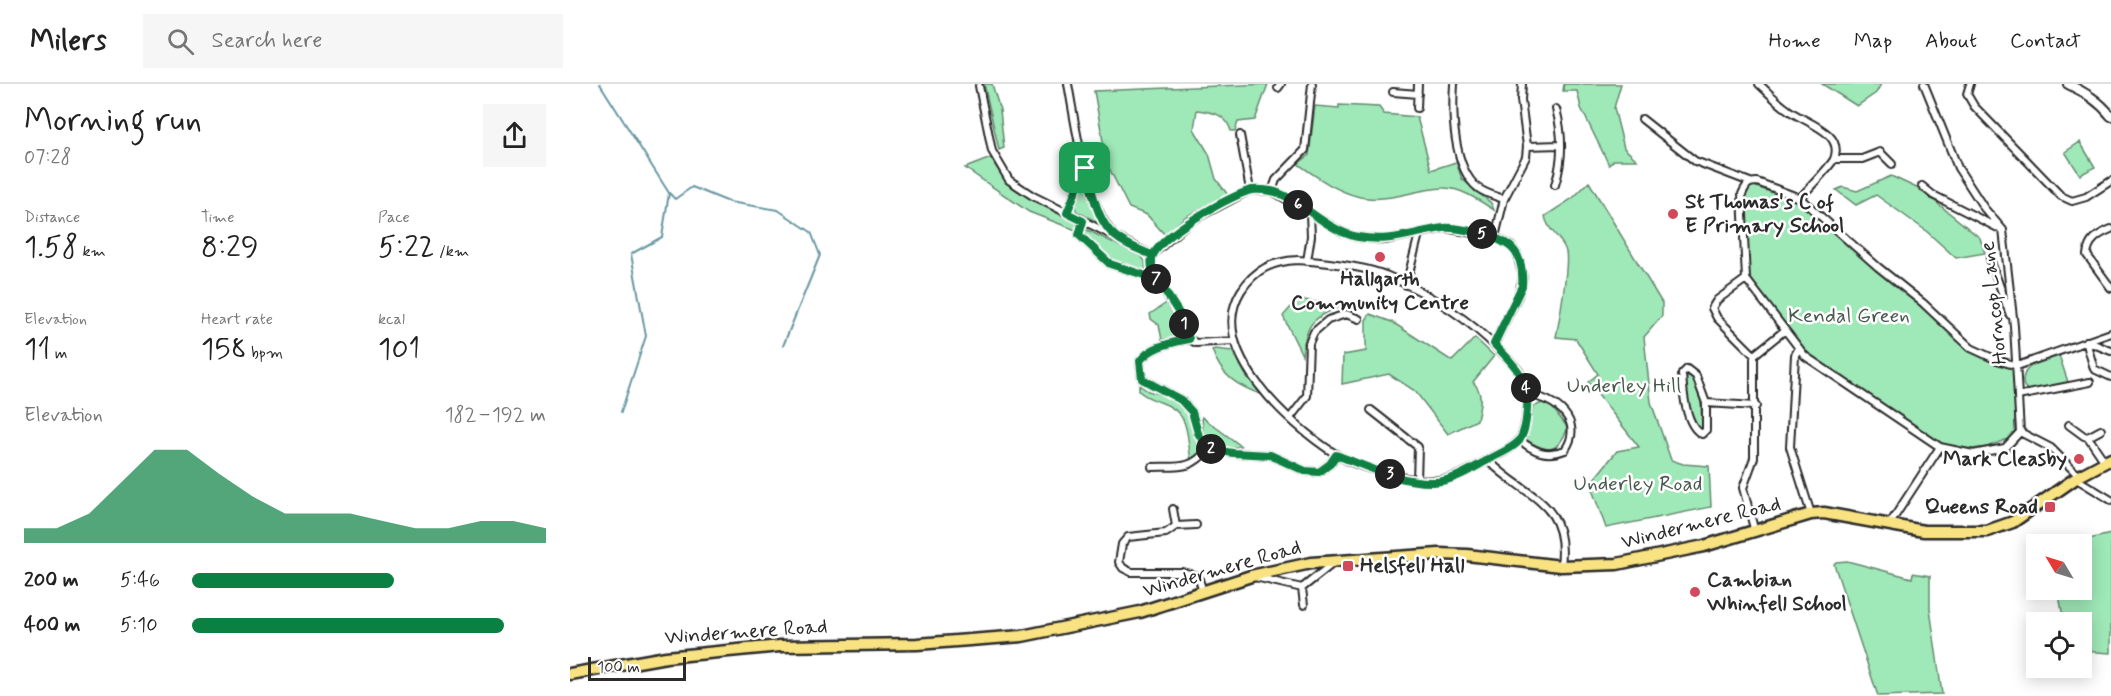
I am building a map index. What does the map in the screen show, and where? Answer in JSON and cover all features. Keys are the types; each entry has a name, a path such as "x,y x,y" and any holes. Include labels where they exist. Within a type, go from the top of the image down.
{"highway":[{"name":"Windermere Road","path":"570,674 666,657 780,646 917,644 1002,639 1116,618 1284,567 1336,561 1416,555 1467,555 1579,567 1639,560 1688,550 1811,514 1843,515 1935,532 1995,530 2013,522 2077,477 2109,460"}],"street":[{"path":"1068,84 1085,168 1102,217 1115,237"},
{"path":"1272,191 1276,180 1305,150 1312,84"},
{"path":"1417,108 1418,84"},
{"path":"1454,84 1456,142 1466,174 1476,187 1488,195 1504,199"},
{"path":"1495,237 1504,199 1522,168 1527,146 1521,100 1522,84"},
{"path":"1759,84 1788,111 1831,137 1834,159 1800,198"},
{"name":"Horncop Lane","path":"1924,84 1959,168 1984,208 2003,230 2014,326 2020,432"},
{"path":"1970,84 1967,94 1974,106 2061,196 2072,201 2086,196 2111,181"},
{"path":"2068,84 2088,94 2111,116"},
{"path":"979,86 992,151 1002,171 1017,188 1152,255"},
{"path":"1393,92 1418,94"},
{"path":"1555,185 1562,162 1560,126 1556,109"},
{"path":"1642,120 1695,160 1750,182 1800,198 1878,267 1923,303 1971,348 2017,366 2111,333"},
{"path":"1240,135 1250,190"},
{"path":"1527,146 1560,145"},
{"path":"1834,159 1862,159 1880,152 1892,164"},
{"path":"1067,213 1085,168"},
{"path":"1750,182 1742,194 1746,279 1805,356 1940,447 1973,454 2005,448 2020,432 2038,439 2051,448 2077,477 2111,500"},
{"path":"1922,186 1933,195 2003,230"},
{"path":"1189,339 1184,321 1152,271 1152,255 1189,222 1250,190 1272,191 1310,214 1356,237 1385,240 1445,228 1495,237 1511,246 1517,254 1523,277 1518,296 1494,344"},
{"path":"1307,261 1311,236 1310,214"},
{"path":"1083,221 1079,235 1106,261 1156,279"},
{"path":"2111,228 2089,244 2087,255 2111,288"},
{"path":"1406,285 1419,234"},
{"path":"1990,259 2014,326"},
{"path":"1307,261 1376,272 1455,310 1494,344 1519,370 1528,395 1526,423 1520,440 1504,452 1448,480 1434,482 1383,472 1336,455 1290,417 1266,394 1248,369 1234,340 1234,309 1248,281 1259,271 1274,264 1307,261"},
{"path":"1746,279 1717,300 1712,308 1717,318 1754,355 1756,406 1754,458 1743,488 1755,532"},
{"path":"1290,417 1307,396 1309,344 1314,332 1328,320 1346,314 1359,319"},
{"path":"1754,355 1785,330"},
{"path":"1234,340 1196,343 1189,339 1167,344 1146,353 1140,361 1139,369 1142,379 1181,400 1192,412 1198,433 1208,449 1270,455 1305,471 1319,472 1330,464 1336,455"},
{"path":"2086,341 2111,351"},
{"path":"2086,341 2094,369 2111,377"},
{"path":"1799,348 1795,355 1790,447 1811,514"},
{"path":"1687,369 1696,376 1706,403 1706,430 1702,434 1694,427 1683,398 1682,374 1687,369"},
{"path":"2018,396 2090,382"},
{"path":"1520,440 1547,455 1565,450 1572,435 1571,423 1556,404 1541,396 1528,395"},
{"path":"1706,403 1756,406"},
{"path":"1371,410 1418,447 1417,480"},
{"path":"2069,425 2084,436 2101,430"},
{"path":"2088,436 2109,460"},
{"path":"1888,525 1940,447"},
{"path":"1152,467 1191,465 1200,460 1208,449"},
{"path":"1488,460 1505,477 1553,513 1560,531 1561,566"},
{"path":"1173,509 1176,526"},
{"path":"1196,525 1176,526 1166,533 1128,537 1122,544 1119,562 1123,568 1131,572 1182,572 1198,576 1203,592"},
{"path":"1302,588 1336,561"},
{"path":"1251,576 1302,588"},
{"path":"1302,588 1304,605"}],"green space":[{"path":"984,84 992,84 1000,110 1004,148 999,150"},
{"path":"1268,84 1255,120 1238,122 1235,131 1231,131 1222,117 1197,110 1194,129 1209,154 1216,179 1228,195 1185,217 1165,235 1147,215 1129,208 1107,164 1094,91"},
{"path":"1564,84 1621,84 1614,108 1624,148 1637,160 1614,160 1609,165 1581,108 1577,91 1563,91"},
{"path":"1822,84 1881,84 1876,93 1857,106"},
{"path":"1339,105 1379,107 1384,114 1417,117 1431,170 1456,162 1462,179 1491,203 1494,210 1470,195 1449,188 1391,197 1360,197 1335,188 1298,164 1309,155 1315,106 1339,108"},
{"path":"2080,142 2095,167 2080,175 2065,152"},
{"path":"991,158 1007,181 1030,198 1080,224 1078,231 1029,212 965,168"},
{"path":"1891,176 1921,190 1980,238 1985,253 1956,258 1925,230 1876,195 1856,205 1836,190 1843,187 1857,191"},
{"path":"1589,182 1662,303 1662,316 1644,337 1651,402 1671,460 1683,464 1709,466 1711,507 1606,528 1590,484 1617,451 1639,447 1588,382 1598,374 1576,339 1556,337 1567,259 1562,243 1549,226 1545,216 1573,198"},
{"name":"Kendal Green","path":"1754,186 1798,202 1915,300 1970,350 2014,369 2015,430 2010,438 1987,447 1972,449 1937,443 1808,353 1749,277 1745,198 1750,187"},
{"path":"1083,187 1088,189 1099,223 1076,211 1075,204"},
{"path":"1083,228 1141,256 1145,261 1146,273 1109,259 1081,234"},
{"path":"1298,299 1342,306 1324,314 1313,323 1306,335 1302,355 1283,316"},
{"path":"1168,302 1183,330 1176,338 1162,340 1159,325 1151,319 1150,314"},
{"path":"1370,314 1392,322 1452,361 1475,338 1494,356 1473,382 1480,395 1477,420 1448,434 1415,391 1389,374 1342,384 1343,355 1366,351 1366,320"},
{"path":"1212,350 1232,351 1247,377 1263,395 1231,379 1220,367"},
{"path":"2059,355 2068,382 2035,390 2025,387 2024,375 2031,366"},
{"path":"1688,374 1692,376 1701,402 1702,428 1699,428 1688,401 1686,380"},
{"path":"1139,385 1148,391 1161,394 1182,404 1189,414 1201,450 1200,454 1191,461 1187,432 1182,418 1170,407 1141,393"},
{"path":"1542,403 1551,406 1568,428 1560,443 1552,449 1526,440 1533,407"},
{"path":"1202,417 1241,446 1225,448 1211,442 1203,434"},
{"path":"2111,534 2111,653 2092,652 2092,612 2062,612 2060,600 2092,600 2092,538"},
{"path":"1847,561 1912,578 1913,573 1930,576 1930,609 1942,694 1878,696 1834,564"}],"waterway":[{"path":"600,84 669,193 662,237 631,254 646,336 621,412"},
{"path":"669,193 675,199 692,187 729,202 778,210 811,232 820,255 783,346"}],"place":[{"name":"St Thomas's C of E Primary School","path":"1673,214"},
{"name":"Hallgarth Community Centre","path":"1380,257"},
{"name":"Mark Cleasby","path":"2079,459"},
{"name":"Queens Road","path":"2050,507"},
{"name":"Helsfell Hall","path":"1348,566"},
{"name":"Cambian Whinfell School","path":"1695,592"}],"route":[{"path":"1085,168 1078,191 1067,213 1083,221 1079,235 1110,264 1156,279 1152,271 1151,264 1152,255 1163,243 1189,222 1250,190 1272,191 1293,201 1310,214 1342,232 1356,237 1385,240 1445,228 1471,231 1504,240 1517,254 1523,277 1518,296 1494,344 1519,370 1526,386 1528,395 1526,423 1520,440 1504,452 1476,467 1448,480 1434,482 1383,472 1336,455 1330,464 1319,472 1305,471 1287,460 1270,455 1208,449 1198,433 1192,412 1181,400 1142,379 1139,369 1140,361 1146,353 1167,344 1189,339 1186,335 1184,321 1152,271 1152,255 1115,237 1108,228 1085,168"}],"park label":[{"name":"Underley Hill","path":"1624,386"},
{"name":"Underley Road","path":"1638,484"}]}
